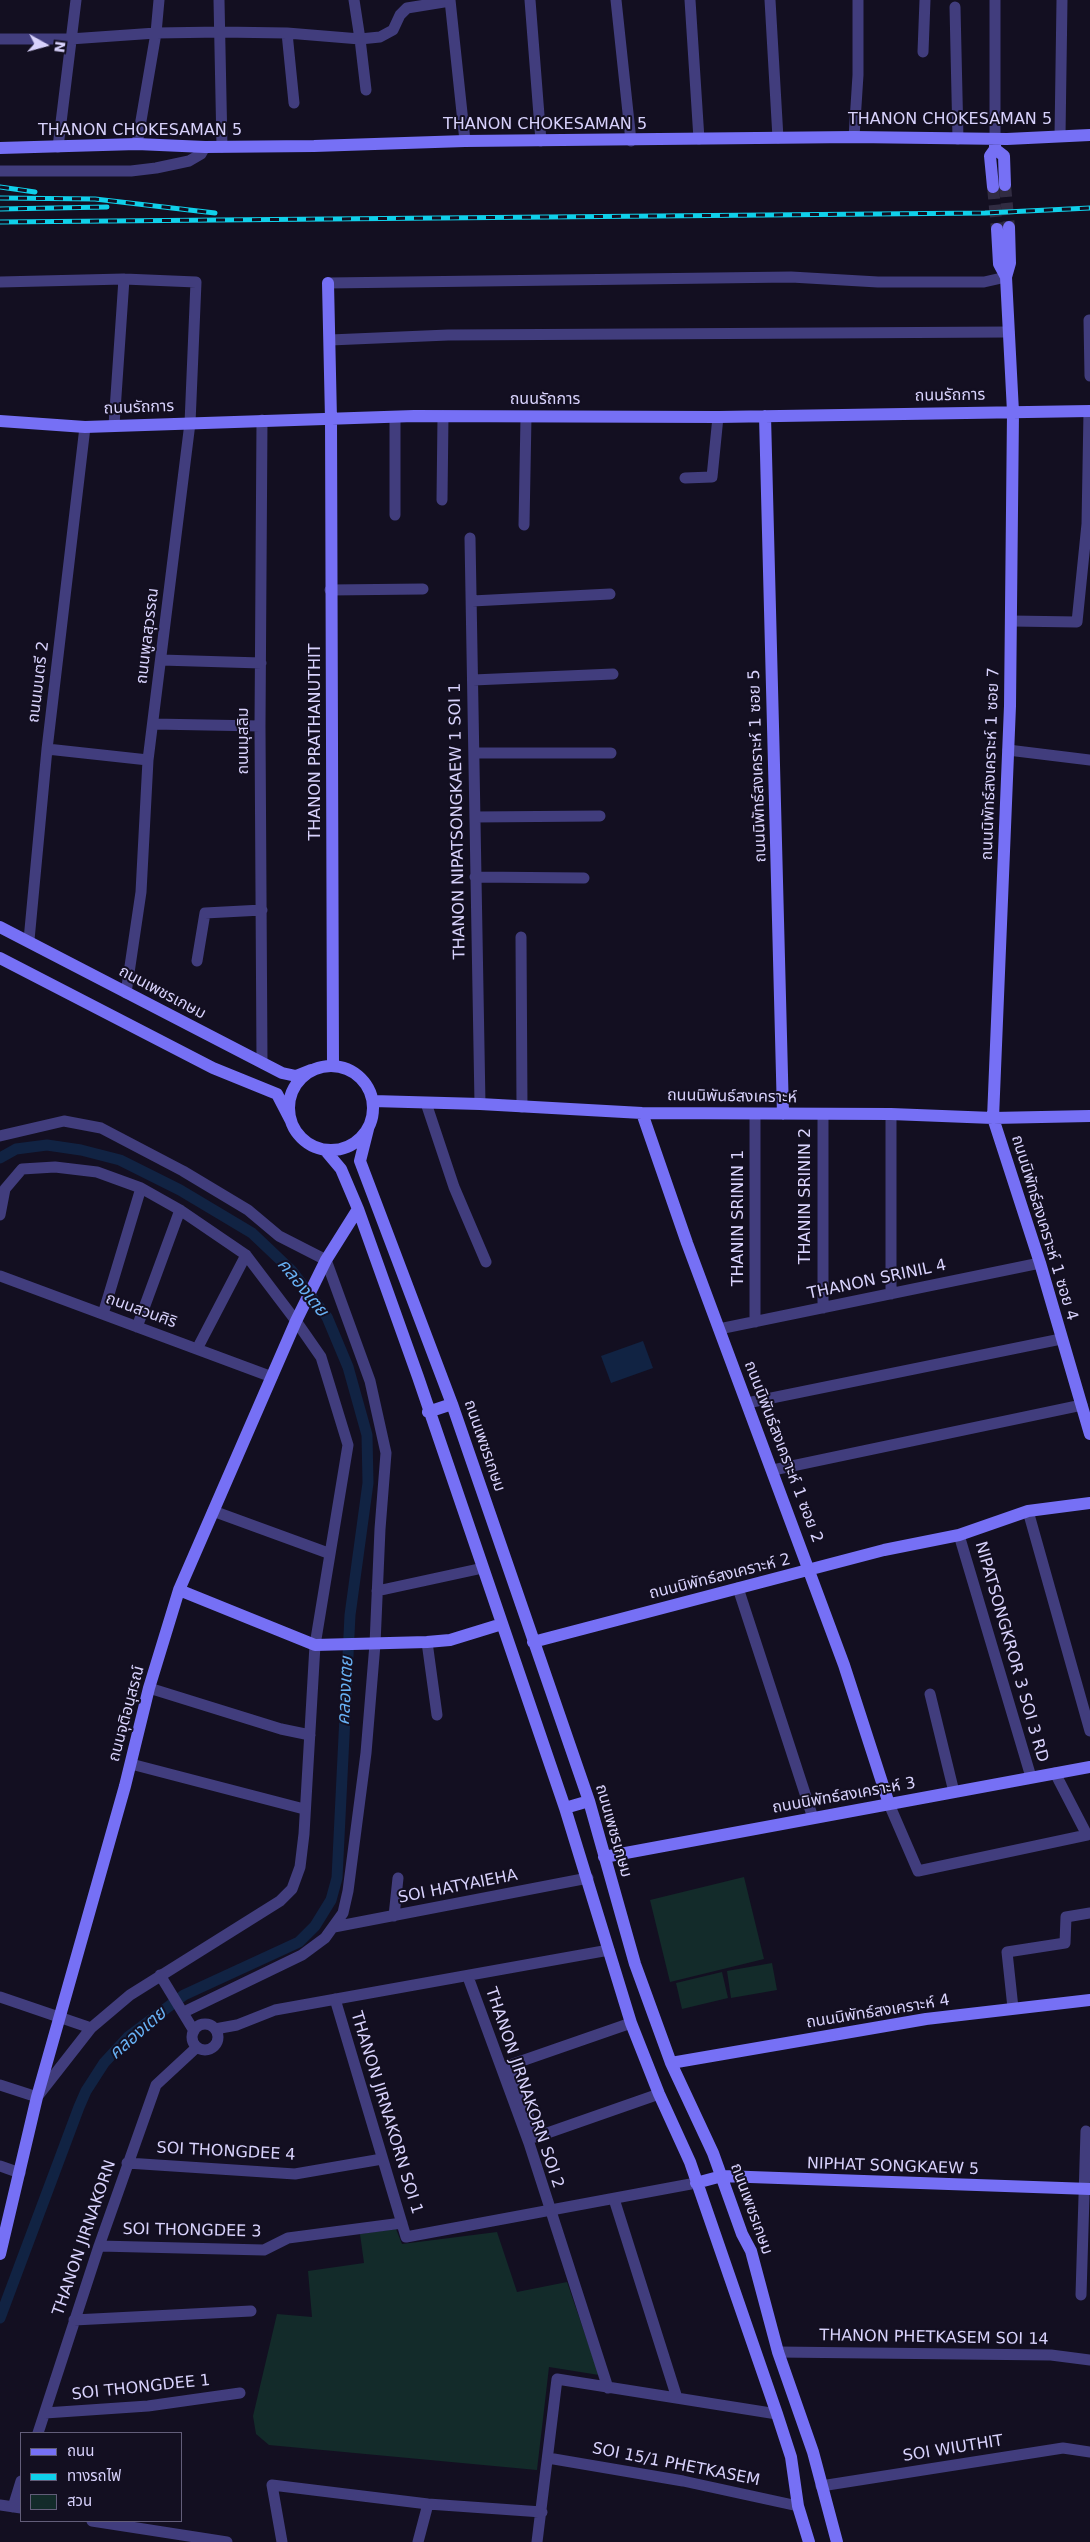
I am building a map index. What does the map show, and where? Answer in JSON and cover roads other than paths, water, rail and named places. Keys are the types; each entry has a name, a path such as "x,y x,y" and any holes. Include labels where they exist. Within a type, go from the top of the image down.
{"street":[{"path":"58,147 76,0"},
{"path":"136,144 156,33 159,0"},
{"path":"219,0 222,147"},
{"path":"354,0 366,90"},
{"path":"530,0 540,141"},
{"path":"616,0 631,141"},
{"path":"690,0 699,139"},
{"path":"770,0 778,138"},
{"path":"854,137 858,74 858,0"},
{"path":"924,52 925,0"},
{"path":"994,0 995,144 1004,156 999,186"},
{"path":"1060,136 1062,0"},
{"path":"0,39 70,39 156,33 221,32 287,33 360,39 380,37 393,30 400,15 407,8 450,1 465,141"},
{"path":"955,7 958,139"},
{"path":"287,33 294,103"},
{"name":"THANON CHOKESAMAN 5","path":"0,148 136,144 222,147 465,141 631,141 854,137 958,139 995,144 1060,136 1090,135"},
{"path":"0,171 131,171 189,161 201,154 205,147"},
{"name":"ถนนนิพัทธ์สงเคราะห์ 1 ซอย 7","path":"993,1118 1012,621 1014,412 1006,277 999,264 1003,228"},
{"path":"328,283 791,276 878,282 984,282 1006,277"},
{"path":"0,282 124,278 114,425"},
{"name":"ถนนพูลสุวรรณ","path":"124,278 196,282 190,423 148,760 141,892 126,993"},
{"name":"THANON PRATHANUTHIT","path":"328,283 332,419 330,590 333,1065"},
{"path":"1089,320 1090,376"},
{"path":"330,340 448,335 1009,332"},
{"path":"1012,621 1077,622 1087,524 1089,411"},
{"name":"ถนนรัถการ","path":"0,421 85,427 262,420 443,416 718,417 1089,411"},
{"path":"442,500 443,416"},
{"name":"ถนนนิพัทธ์สงเคราะห์ 1 ซอย 5","path":"765,416 783,1114"},
{"path":"395,417 395,516"},
{"path":"524,525 526,417"},
{"path":"685,478 712,477 718,417"},
{"name":"ถนนมุสลิม","path":"262,420 260,726 262,1062"},
{"name":"ถนนมนตรี 2","path":"28,940 47,749 85,427"},
{"name":"THANON NIPATSONGKAEW 1 SOI 1","path":"470,538 480,1104"},
{"path":"330,590 424,589"},
{"path":"472,601 610,594"},
{"path":"161,660 261,663"},
{"path":"473,680 612,674"},
{"path":"153,724 260,726"},
{"path":"47,749 148,760"},
{"path":"1008,750 1090,760"},
{"path":"475,754 611,753"},
{"path":"475,817 600,816"},
{"path":"475,877 584,878"},
{"path":"197,961 205,913 262,910"},
{"name":"ถนนเพชรเกษม","path":"0,927 282,1073 296,1076 311,1070"},
{"path":"521,937 522,1107"},
{"path":"0,958 213,1068 277,1094 291,1121 304,1140 325,1150 341,1170 358,1209 565,1808 631,2023 659,2094 690,2162 777,2414 790,2457 798,2506 809,2542"},
{"path":"291,1121 289,1106 292,1092 300,1080 311,1070 333,1065 346,1068 357,1074 370,1089 373,1101 373,1115 368,1129 350,1146 325,1150"},
{"name":"ถนนนิพันธ์สงเคราะห์","path":"373,1101 480,1104 642,1113 891,1114 993,1118 1090,1116"},
{"path":"426,1103 454,1187 486,1262"},
{"name":"ถนนนิพันธ์สงเคราะห์ 1 ซอย 2","path":"642,1113 844,1665 889,1804"},
{"name":"THANIN SRININ 1","path":"755,1114 755,1322"},
{"name":"THANIN SRININ 2","path":"823,1114 823,1308"},
{"path":"891,1114 891,1294"},
{"name":"ถนนนิพัทธ์สงเคราะห์ 1 ซอย 4","path":"993,1118 1040,1263 1090,1434"},
{"path":"0,1136 64,1121 101,1128 183,1170 248,1210 280,1236 326,1260 370,1381 386,1453 375,1644 366,1753 349,1883 343,1913 334,1927 313,1948 297,1958 184,2012"},
{"name":"ถนนเพชรเกษม","path":"368,1129 360,1161 452,1404 589,1801 635,1964 671,2063 722,2176 742,2234 751,2251 778,2352 813,2452 837,2542"},
{"path":"0,1215 5,1189 22,1168 55,1166 96,1172 141,1188 180,1210 246,1255 296,1321 321,1357 348,1445 328,1552 314,1645 310,1735 300,1868 296,1882 287,1895 162,1978 91,2028 37,2097 0,2084"},
{"path":"103,1314 141,1188"},
{"name":"ถนนจุติอนุสรณ์","path":"0,2254 37,2097 179,1590 296,1321 326,1260 358,1209"},
{"path":"137,1326 180,1210"},
{"path":"197,1349 246,1255"},
{"name":"THANON SRINIL 4","path":"720,1330 1040,1263"},
{"name":"ถนนสวนศิริ","path":"0,1276 272,1377"},
{"path":"747,1403 1061,1339"},
{"path":"428,1412 452,1404"},
{"path":"772,1470 1082,1405"},
{"name":"ถนนนิพัทธ์สงเคราะห์ 2","path":"533,1642 810,1571 884,1550 959,1535 1028,1511 1090,1502"},
{"path":"213,1511 328,1552"},
{"path":"1028,1511 1090,1731"},
{"name":"NIPATSONGKROR 3 SOI 3 RD","path":"959,1535 1031,1777"},
{"path":"377,1591 483,1568"},
{"path":"738,1588 813,1818"},
{"path":"179,1590 314,1645 450,1640 502,1624"},
{"path":"428,1642 436,1715"},
{"path":"150,1688 281,1729 310,1735"},
{"path":"930,1694 954,1792"},
{"path":"131,1764 304,1809"},
{"name":"ถนนนิพัทธ์สงเคราะห์ 3","path":"604,1857 1090,1767"},
{"path":"889,1804 918,1871 1087,1835 1055,1773"},
{"path":"565,1808 589,1801"},
{"path":"394,1916 398,1878"},
{"name":"SOI HATYAIEHA","path":"334,1927 588,1878"},
{"path":"1013,2008 1007,1952 1064,1943 1066,1917 1090,1913"},
{"path":"201,2048 193,2039 208,2031 237,2025 275,2010 609,1950"},
{"name":"THANON JIRNAKORN SOI 2","path":"468,1976 529,2142 549,2211 608,2388"},
{"path":"162,1978 184,2012 208,2031"},
{"path":"0,1997 91,2028"},
{"name":"THANON JIRNAKORN SOI 1","path":"335,1999 406,2237 549,2211"},
{"name":"ถนนนิพัทธ์สงเคราะห์ 4","path":"671,2063 926,2020 1090,2000"},
{"path":"631,2023 510,2065 536,2137 659,2094"},
{"name":"THANON JIRNAKORN","path":"38,2432 127,2163 156,2084 201,2048 212,2048 208,2031"},
{"path":"1081,2294 1088,2189 1086,2131"},
{"name":"SOI THONGDEE 4","path":"127,2163 296,2174 382,2159"},
{"path":"0,2166 20,2172"},
{"name":"NIPHAT SONGKAEW 5","path":"696,2183 722,2176 1088,2189"},
{"path":"549,2211 696,2183"},
{"path":"614,2199 677,2398"},
{"name":"SOI THONGDEE 3","path":"99,2246 264,2250 288,2238 402,2223"},
{"path":"74,2320 251,2310"},
{"name":"THANON PHETKASEM SOI 14","path":"778,2352 1051,2355 1090,2360"},
{"path":"537,2542 557,2379 777,2414"},
{"name":"SOI THONGDEE 1","path":"45,2414 148,2406 240,2393"},
{"name":"SOI WIUTHIT","path":"822,2486 1063,2448 1090,2452"},
{"name":"SOI 15/1 PHETKASEM","path":"548,2458 683,2480 798,2506"},
{"path":"282,2542 272,2484 428,2504 542,2512"},
{"path":"0,2504 17,2507 20,2488"},
{"path":"418,2542 428,2504"},
{"path":"106,2522 227,2542"}],"water":[{"path":"643,1341 653,1368 611,1383 601,1356"}],"waterway":[{"name":"คลองเตย","path":"0,1158 16,1149 47,1145 81,1150 120,1160 180,1190 252,1233 292,1271 327,1317 348,1367 367,1435 368,1483 350,1615 337,1878 331,1900 315,1926 299,1942 184,1995 128,2037 104,2063 86,2091 79,2107 0,2318"}],"tunnel":[{"path":"1005,185 1009,227"},
{"path":"993,187 997,229"}],"railway":[{"path":"0,187 35,192"},
{"path":"0,198 95,199 215,213"},
{"path":"0,209 107,207"},
{"path":"0,222 985,213 1090,208"}]}
